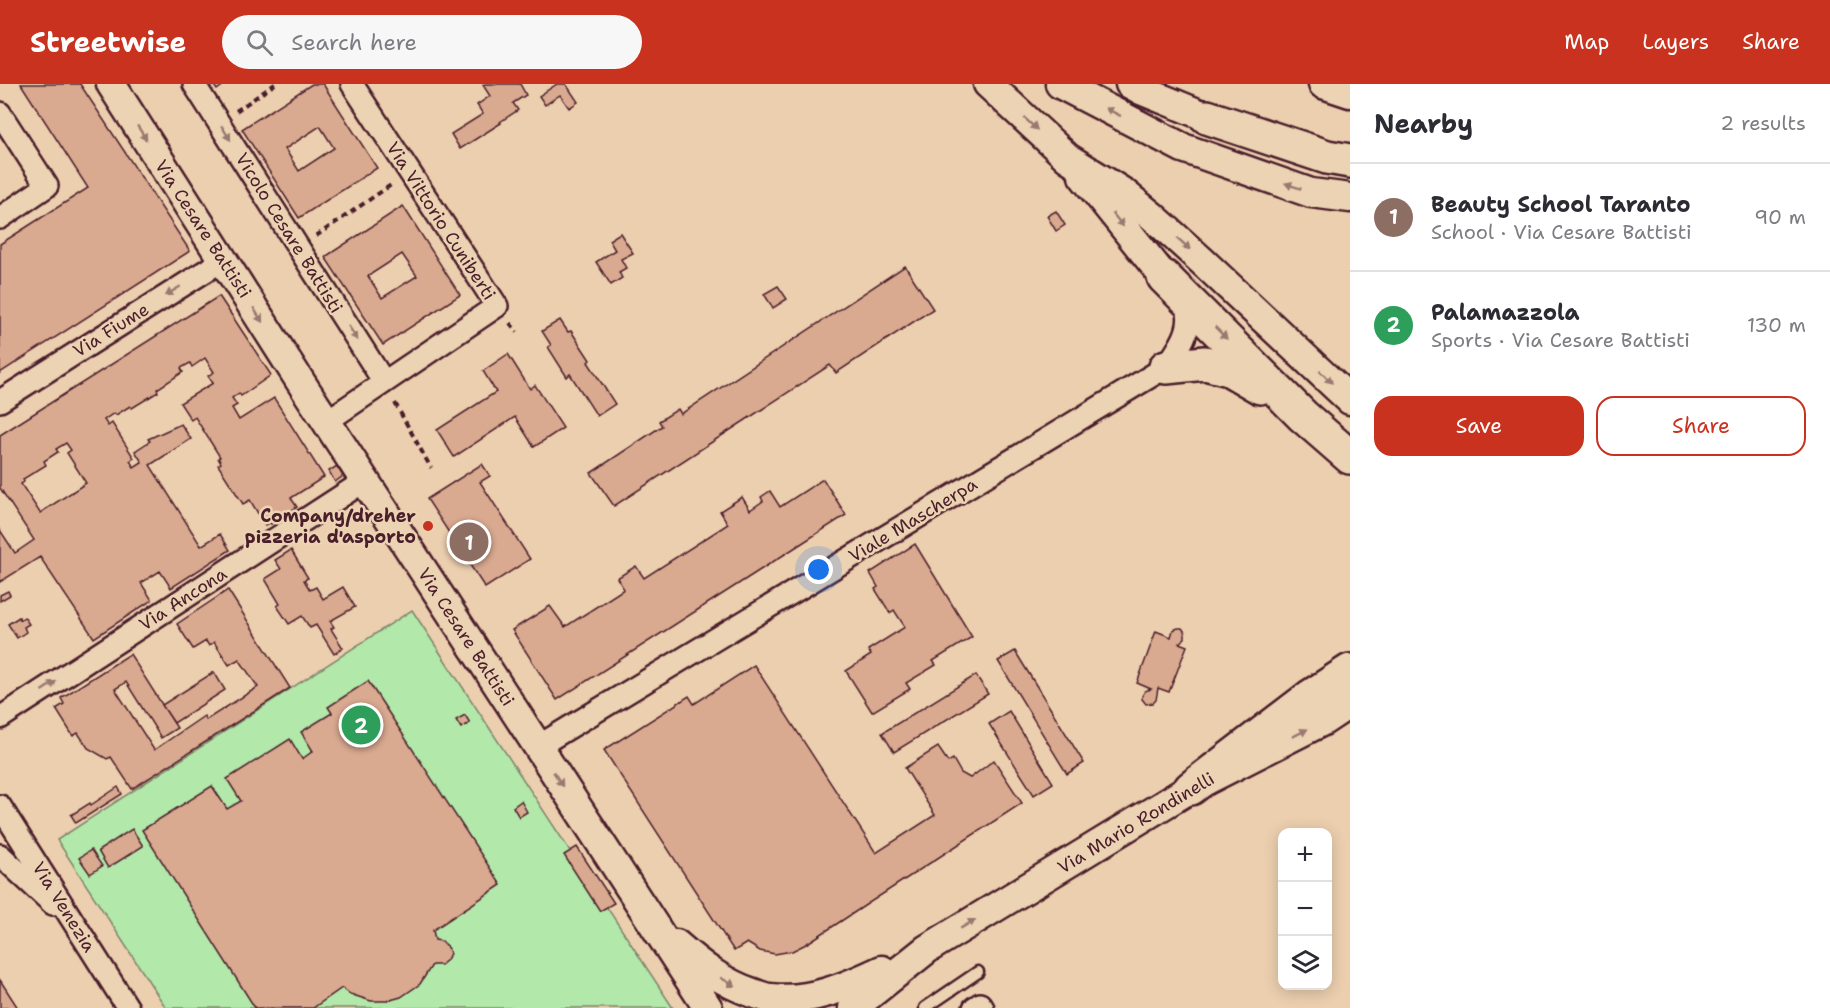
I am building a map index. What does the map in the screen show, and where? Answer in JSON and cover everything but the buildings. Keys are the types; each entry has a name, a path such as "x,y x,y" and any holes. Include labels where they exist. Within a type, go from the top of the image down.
{"highway":[{"path":"1207,117 1327,157 1350,161"},
{"path":"1164,277 1303,416 1350,456"},
{"path":"1166,368 1204,363 1228,369 1251,381 1303,416"},
{"path":"1191,788 1310,698 1350,671"}],"main road":[{"name":"Via Cesare Battisti","path":"111,84 537,747 708,1008"},
{"path":"988,84 1068,159 1164,277"},
{"path":"1060,84 1183,148 1311,192 1350,198"},
{"path":"1130,84 1207,117"},
{"path":"1156,84 1207,117"},
{"path":"1323,84 1350,93"},
{"path":"1068,159 1124,194 1151,215 1350,400"},
{"name":"Via Mario Rondinelli","path":"650,921 700,965 734,986 770,998 804,998 847,986 927,949 1191,788 1323,721 1350,703"},
{"name":"Via Mario Rondinelli","path":"853,1008 927,949"}],"street":[{"name":"Vicolo Cesare Battisti","path":"194,84 384,382"},
{"name":"Via Vittorio Cuniberti","path":"327,421 497,306 352,84"},
{"path":"0,113 47,186 0,218"},
{"name":"Via Fiume","path":"0,400 223,260"},
{"path":"1164,277 1188,311 1182,345 1166,368"},
{"name":"Viale Mascherpa","path":"537,747 1166,368"},
{"name":"Via Ancona","path":"0,718 366,480"},
{"name":"Via Venezia","path":"0,806 128,1008"},
{"path":"0,855 75,925"},
{"path":"974,1008 980,1004 982,1008"}],"lane":[{"path":"925,1008 978,972"}],"path":[{"path":"219,123 275,84"},
{"path":"298,248 410,173"},
{"path":"384,382 430,468"}],"green space":[{"path":"412,610 673,1008 166,1008 57,840"}],"place":[{"name":"Company/dreher pizzeria d'asporto","path":"428,526"},
{"name":"Beauty School Taranto","path":"469,542"},
{"name":"Palamazzola","path":"361,725"}]}
